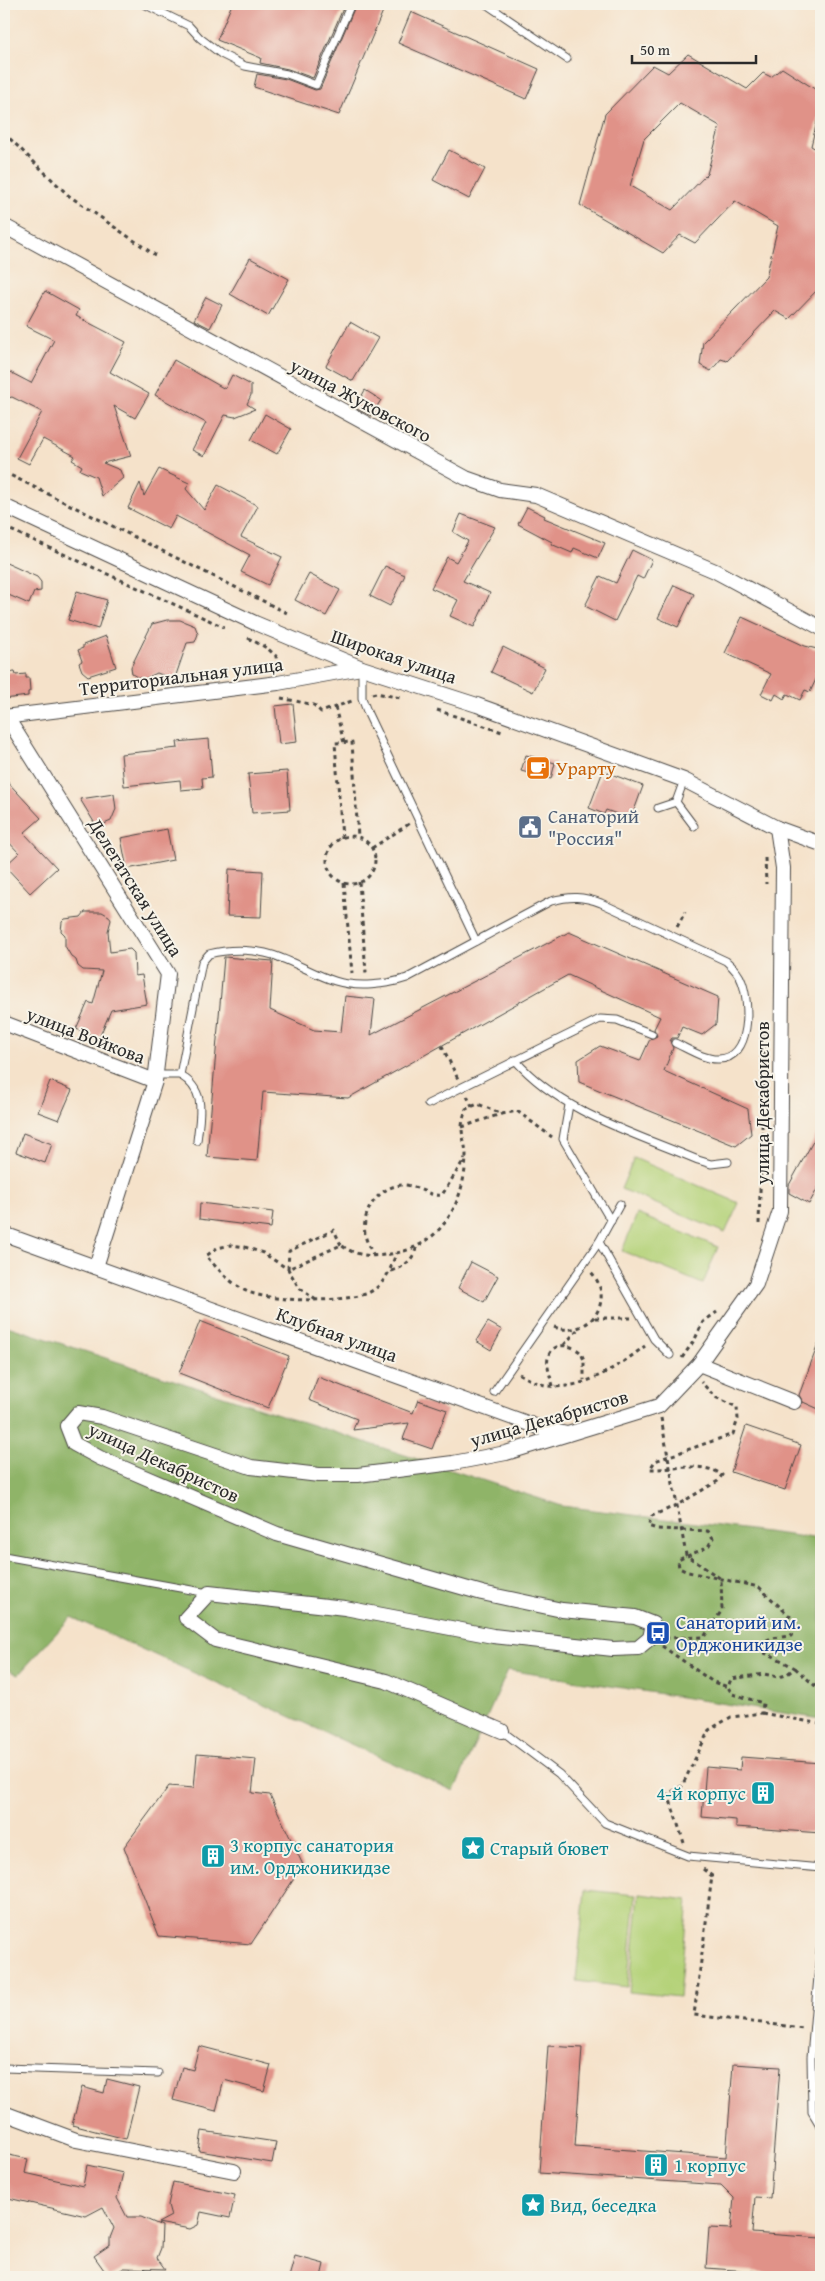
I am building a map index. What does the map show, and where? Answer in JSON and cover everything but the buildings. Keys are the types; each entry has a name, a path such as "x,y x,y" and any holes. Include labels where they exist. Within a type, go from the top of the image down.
{"street":[{"name":"улица Жуковского","path":"4,226 466,478 500,490 536,495 715,571 821,628"},
{"name":"Широкая улица","path":"4,506 255,623 362,668 477,705 684,780 777,828"},
{"name":"Территориальная улица","path":"5,716 278,683 362,668"},
{"name":"Делегатская улица","path":"5,716 168,974 158,1078 96,1267"},
{"path":"777,828 821,844"},
{"name":"улица Декабристов","path":"650,1638 653,1624 634,1617 562,1610 482,1593 277,1534 100,1458 74,1444 67,1426 78,1413 102,1417 251,1467 319,1474 358,1475 453,1463 506,1453 659,1406 696,1368 756,1284 780,1210 783,868 777,828"},
{"name":"улица Войкова","path":"4,1023 158,1078"},
{"name":"Клубная улица","path":"4,1234 541,1428 567,1434"},
{"path":"696,1368 794,1402"},
{"path":"502,1731 386,1681 215,1640 186,1618 209,1593 345,1608 492,1636 613,1649 638,1648 650,1638"},
{"path":"4,2113 76,2140 234,2171"}],"lane":[{"path":"144,4 189,26 200,38 221,54 245,66 287,74 316,85 351,4"},
{"path":"486,4 567,59"},
{"path":"362,668 362,698 476,941"},
{"path":"676,802 684,780"},
{"path":"658,808 676,802"},
{"path":"676,802 694,826"},
{"path":"180,1075 202,962 209,954 237,950 256,952 279,957 336,982 350,984 391,983 408,978 551,901 567,897 584,897 593,900 726,960 735,968 742,980 746,994 745,1038 740,1049 730,1057 718,1060 675,1043"},
{"path":"428,1104 600,1019 617,1020 652,1034"},
{"path":"515,1060 529,1076 569,1106 698,1160 711,1164 728,1162"},
{"path":"158,1078 180,1075 192,1082 199,1096 201,1112 198,1141"},
{"path":"569,1106 563,1139 611,1221"},
{"path":"494,1392 584,1265 620,1204"},
{"path":"599,1242 654,1339 670,1355"},
{"path":"4,1556 209,1593"},
{"path":"502,1731 559,1774 606,1823 688,1856 821,1868"},
{"path":"821,1942 811,2057 812,2112 821,2128"},
{"path":"4,2068 158,2073"}],"path":[{"path":"810,4 821,10"},
{"path":"4,134 68,195 155,255"},
{"path":"4,472 287,613"},
{"path":"4,528 231,630"},
{"path":"240,634 268,648 276,656 279,698 314,705 321,712 376,693 402,698"},
{"path":"335,707 344,743"},
{"path":"430,707 513,736"},
{"path":"342,838 336,743 352,742 358,837"},
{"path":"372,848 418,819"},
{"path":"358,837 369,843 372,848 375,858 374,865 366,879 359,882 344,883 331,873 327,858 333,844 342,838 358,837"},
{"path":"765,854 767,890"},
{"path":"344,883 351,973 366,972 359,882"},
{"path":"672,936 685,912"},
{"path":"759,1226 765,1027"},
{"path":"288,1269 288,1251 334,1230 342,1245 350,1251 374,1256 396,1254 417,1246 432,1236 445,1224 460,1197 466,1157 462,1128 466,1109 478,1104 502,1114"},
{"path":"462,1128 502,1114 517,1111 553,1138 563,1139"},
{"path":"374,1256 365,1234 364,1222 368,1210 384,1190 404,1185 417,1187 434,1196 442,1195 466,1157"},
{"path":"316,1300 299,1288 288,1269 263,1253 231,1245 217,1248 206,1256 218,1270 247,1292 263,1296 316,1300 351,1297 368,1293 380,1285 391,1271 396,1254"},
{"path":"288,1269 342,1245"},
{"path":"391,1271 401,1268 410,1261 417,1246"},
{"path":"553,1386 548,1358 551,1351 564,1346 579,1328 594,1318 600,1308 600,1289 594,1274 584,1265"},
{"path":"720,1310 703,1322 695,1339 680,1360 696,1368 715,1397 736,1408 738,1419 733,1434 655,1460 650,1469 670,1470 704,1467 715,1470 722,1475 718,1481 677,1505 652,1516 648,1526 657,1529 680,1531 708,1531 713,1538 708,1547 678,1560 680,1568 688,1572 759,1587 797,1623 791,1636 771,1638 758,1644 761,1652 795,1668 821,1691"},
{"path":"594,1318 642,1318"},
{"path":"543,1322 560,1329 579,1328"},
{"path":"510,1370 536,1382 553,1386 566,1386 625,1361 654,1339"},
{"path":"564,1346 576,1348 581,1353 584,1360 584,1380"},
{"path":"659,1406 680,1531 686,1555 721,1578"},
{"path":"650,1638 704,1637 722,1610 721,1578"},
{"path":"650,1638 713,1682 728,1687 732,1694 763,1703 762,1713"},
{"path":"728,1687 731,1679 764,1674 778,1677 786,1675 795,1668"},
{"path":"814,2028 789,2027 694,2015 712,1876 688,1856 668,1794 682,1786 709,1730 731,1717 762,1713 821,1724"}],"green space":[{"path":"634,1158 739,1203 725,1233 621,1189"},
{"path":"637,1214 718,1247 703,1284 622,1251"},
{"path":"4,1325 562,1506 821,1539 821,1719 508,1670 454,1791 71,1617 18,1675 4,1668"},
{"path":"585,1890 636,1895 627,1987 576,1981"},
{"path":"639,1894 688,1900 679,1997 629,1992"}],"place":[{"name":"Урарту","path":"538,768"},
{"name":"Санаторий \"Россия\"","path":"530,827"},
{"name":"Санаторий им. Орджоникидзе","path":"658,1633"},
{"name":"4-й корпус","path":"763,1793"},
{"name":"Старый бювет","path":"473,1848"},
{"name":"3 корпус санатория им. Орджоникидзе","path":"213,1856"},
{"name":"1 корпус","path":"656,2165"},
{"name":"Вид, беседка","path":"533,2205"}]}
